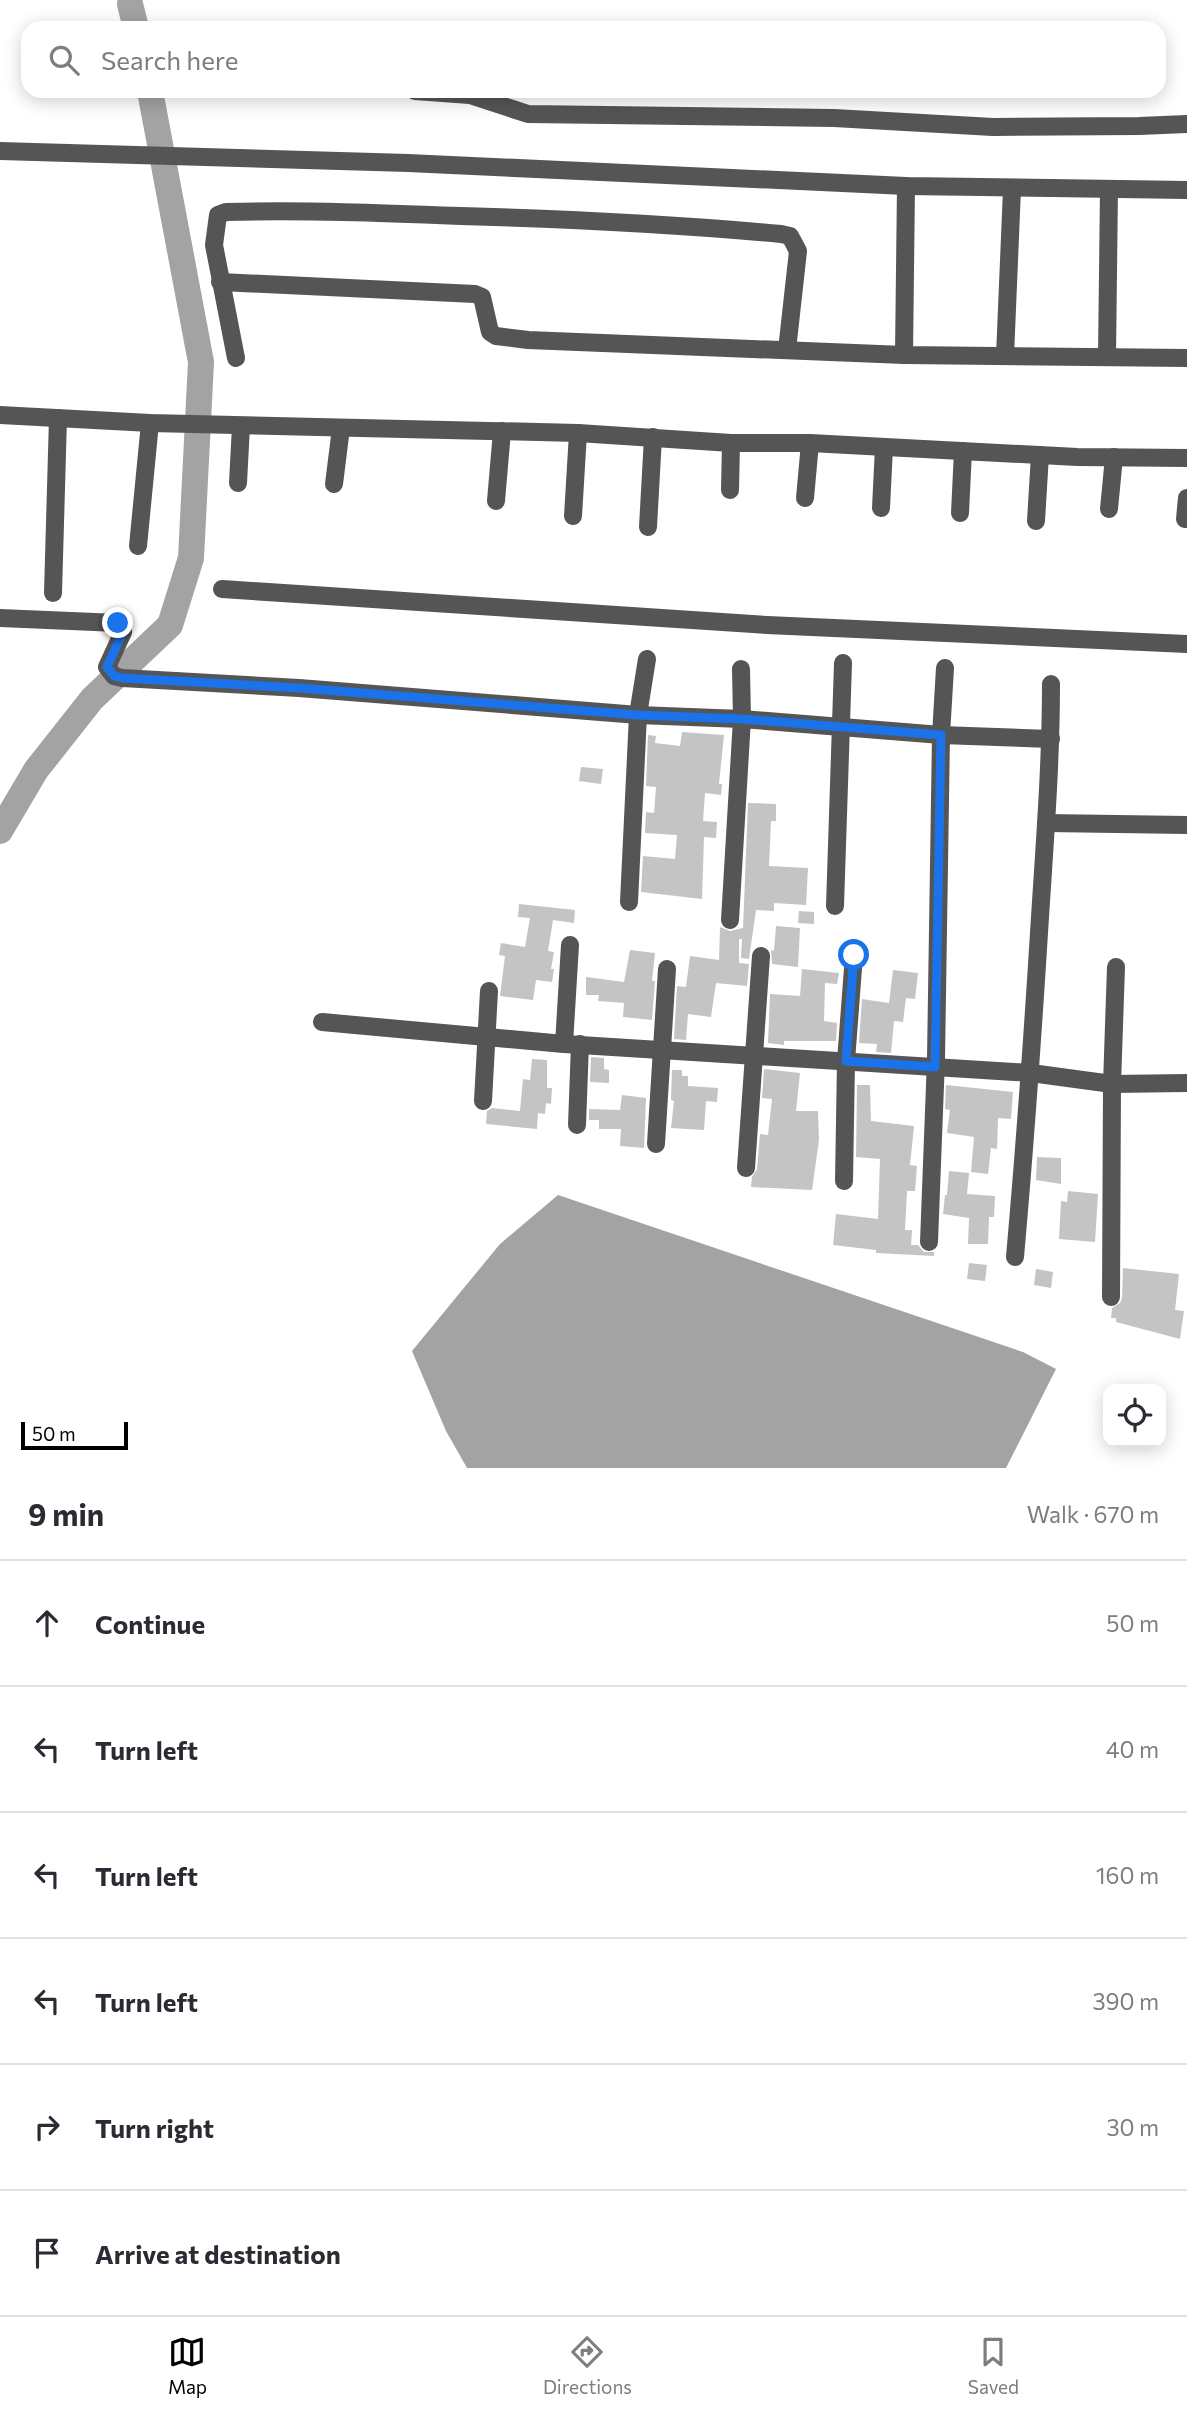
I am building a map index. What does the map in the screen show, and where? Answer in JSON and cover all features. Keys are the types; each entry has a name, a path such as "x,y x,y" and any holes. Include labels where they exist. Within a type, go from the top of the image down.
{"street":[{"path":"479,98 528,114 834,118 993,127 1187,124"},
{"path":"0,151 422,163 906,186 1187,190"},
{"path":"904,355 906,186"},
{"path":"1005,356 1012,189"},
{"path":"1107,357 1109,189"},
{"path":"236,358 214,245 218,215 226,212 300,211 519,218 699,226 790,236 798,251 787,350"},
{"path":"220,282 475,293 482,297 490,332 496,336 517,339 904,355 1187,358"},
{"path":"0,415 150,423 578,433 731,443 810,443 1040,455 1187,457"},
{"path":"54,593 58,418"},
{"path":"138,546 150,423"},
{"path":"238,483 241,425"},
{"path":"334,484 341,428"},
{"path":"496,501 502,431"},
{"path":"573,516 578,433"},
{"path":"648,527 653,437"},
{"path":"730,491 731,443"},
{"path":"805,498 810,443"},
{"path":"881,508 884,447"},
{"path":"960,513 963,451"},
{"path":"1035,521 1040,455"},
{"path":"1109,509 1114,457"},
{"path":"1185,519 1187,498"},
{"path":"222,589 767,625 1187,644"},
{"path":"0,618 118,623 123,632 107,667 114,676 122,678 299,688 638,715 742,719 941,735 1051,739"},
{"path":"629,902 638,715 647,659"},
{"path":"835,906 843,663"},
{"path":"730,920 742,719 741,668"},
{"path":"929,1242 941,735 945,668"},
{"path":"1016,1257 1031,1073 1051,739 1051,684"},
{"path":"1046,823 1187,825"},
{"path":"570,945 577,1125"},
{"path":"844,1181 846,1061 854,955"},
{"path":"746,1168 761,956"},
{"path":"1111,1297 1112,1084 1116,967"},
{"path":"656,1144 667,970"},
{"path":"483,1101 489,991"},
{"path":"322,1022 572,1044 1031,1073 1112,1084 1187,1083"}],"shaded area":[{"path":"558,1195 1023,1352 1056,1369 1006,1468 467,1468 446,1431 412,1351 500,1244"}],"building":[{"path":"682,732 724,735 719,784 722,784 721,795 705,793 703,821 717,822 716,838 704,837 702,899 641,892 643,856 675,859 677,835 645,833 646,812 654,813 656,787 646,786 648,735 656,736 655,743 680,746"},
{"path":"581,767 603,769 601,784 579,781"},
{"path":"748,803 776,804 776,821 771,821 769,866 808,868 806,905 774,903 774,911 756,910 749,959 741,958 742,939 739,939 739,963 749,964 747,986 716,983 711,1017 688,1014 686,1040 674,1039 677,986 686,987 690,956 719,960 720,927 730,931 743,928"},
{"path":"519,904 575,910 574,923 553,920 548,951 554,952 552,982 536,980 533,1000 500,996 505,956 499,955 501,943 525,947 530,918 518,917"},
{"path":"799,911 814,912 814,924 798,923"},
{"path":"776,926 800,928 798,967 772,964 771,950 774,951"},
{"path":"630,950 655,953 652,1020 623,1017 624,1003 598,1001 599,995 586,995 586,977 624,982"},
{"path":"802,969 839,973 837,984 825,983 824,1021 837,1023 836,1041 784,1041 784,1045 768,1043 770,994 800,996"},
{"path":"893,970 918,973 915,999 906,998 903,1022 894,1021 891,1053 876,1052 877,1044 859,1043 862,999 889,1003"},
{"path":"591,1057 604,1058 604,1069 609,1070 609,1083 590,1082"},
{"path":"532,1059 547,1060 547,1088 552,1088 551,1104 546,1103 545,1114 538,1113 537,1129 486,1124 487,1111 492,1108 520,1111 523,1079 530,1080"},
{"path":"764,1069 800,1073 796,1111 818,1111 819,1140 812,1190 751,1187 752,1177 757,1169 760,1134 768,1135 772,1099 762,1098"},
{"path":"672,1070 682,1070 682,1076 688,1076 688,1086 718,1088 717,1102 706,1101 704,1130 671,1128 674,1101 671,1100"},
{"path":"857,1085 870,1085 871,1121 914,1126 910,1165 917,1166 915,1191 907,1191 905,1230 912,1230 911,1245 918,1245 924,1252 934,1252 934,1256 876,1253 876,1250 833,1245 836,1214 878,1219 880,1159 856,1157"},
{"path":"946,1085 1013,1092 1011,1119 998,1118 997,1149 991,1148 988,1174 971,1172 974,1137 947,1133 950,1110 945,1109"},
{"path":"622,1095 646,1098 644,1148 620,1146 621,1129 599,1129 599,1120 589,1120 589,1109 620,1110"},
{"path":"1037,1157 1061,1158 1061,1184 1036,1180"},
{"path":"949,1171 969,1173 967,1194 995,1196 994,1217 989,1217 988,1244 968,1244 969,1218 943,1214"},
{"path":"1068,1191 1098,1194 1095,1242 1059,1239 1061,1201 1067,1202"},
{"path":"969,1263 987,1265 985,1281 967,1279"},
{"path":"1123,1268 1179,1274 1175,1310 1184,1311 1180,1339 1116,1322 1116,1318 1111,1318 1112,1308 1120,1303 1122,1298"},
{"path":"1036,1269 1053,1272 1051,1288 1034,1285"}],"waterway":[{"path":"130,4 134,21"},
{"path":"0,831 36,770 92,699 170,625 191,558 201,362 151,98"}],"route":[{"path":"118,623 123,632 107,667 114,676 122,678 299,688 638,715 742,719 941,735 935,1067 846,1061 854,955"}]}
